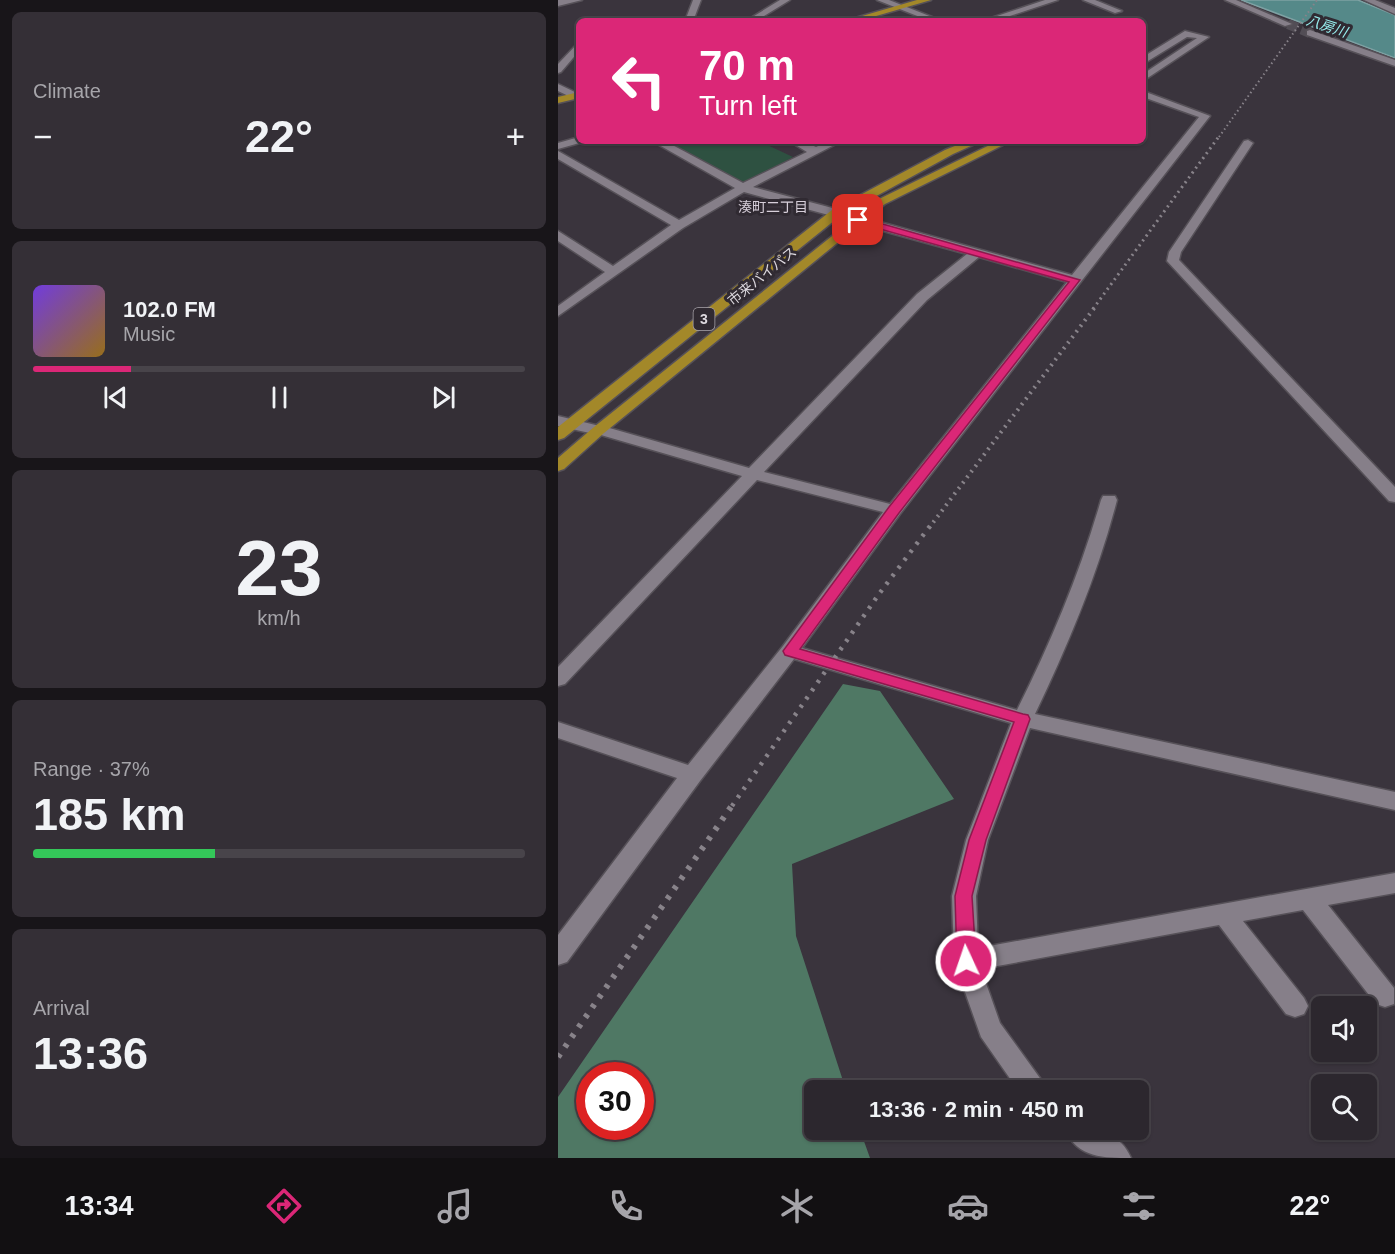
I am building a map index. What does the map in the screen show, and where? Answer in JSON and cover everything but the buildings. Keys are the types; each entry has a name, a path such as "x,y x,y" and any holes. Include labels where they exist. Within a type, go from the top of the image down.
{"highway":[{"path":"860,18 927,0"},
{"path":"558,100 576,96"},
{"name":"市来バイパス","path":"558,435 565,423 836,213 949,152 969,144"},
{"name":"市来バイパス","path":"558,466 599,430 881,202 1000,144"}],"street":[{"path":"558,3 578,0"},
{"path":"691,18 697,0"},
{"path":"755,18 786,0"},
{"path":"880,0 930,18"},
{"path":"996,18 1054,0"},
{"path":"1087,0 1118,11 1111,16"},
{"path":"1229,0 1288,24"},
{"path":"1368,0 1395,11"},
{"path":"1310,33 1395,63"},
{"path":"1146,59 1185,34 1204,37 1146,76"},
{"path":"558,70 576,49"},
{"path":"558,87 576,96"},
{"path":"558,954 692,775 790,651 894,510 1205,116 1146,95"},
{"path":"558,146 576,141"},
{"path":"1248,143 1174,252 1173,261 1395,497"},
{"path":"662,144 743,188 836,213"},
{"path":"800,144 815,151"},
{"path":"558,312 679,225 743,188 830,144"},
{"path":"558,154 679,225"},
{"path":"858,220 1075,280"},
{"path":"558,235 613,272"},
{"path":"558,679 922,297 976,253"},
{"path":"565,423 599,430 751,474 894,510"},
{"path":"1026,1080 990,1029 966,961 964,896 977,840 1023,719 1057,649 1099,537 1109,500"},
{"path":"790,651 1023,719 1395,801"},
{"path":"558,730 692,775"},
{"path":"966,961 1395,883"},
{"path":"1309,899 1385,996"},
{"path":"1224,914 1295,1006"},
{"path":"1093,1140 1117,1158"}],"shaded area":[{"path":"669,144 765,144 793,157 744,185"},
{"path":"843,684 880,691 954,799 792,864 796,936 843,1080 804,1080 804,1140 864,1140 870,1158 558,1158 558,1097 576,1071 576,1140 654,1140 654,1062 582,1062"}],"water":[{"name":"八房川","path":"1241,0 1358,0 1395,15 1395,58"}],"tunnel":[{"path":"1288,24 1310,33"}],"railway":[{"path":"1219,137 1317,0"},
{"path":"1093,309 1220,135"},
{"path":"929,528 1095,307"},
{"path":"732,806 879,594 930,526"},
{"path":"558,1057 733,804"}],"district":[{"name":"湊町二丁目","path":"773,207"}],"route":[{"path":"858,220 1075,280 894,510 790,651 1023,719 977,840 964,896 966,961"}]}
